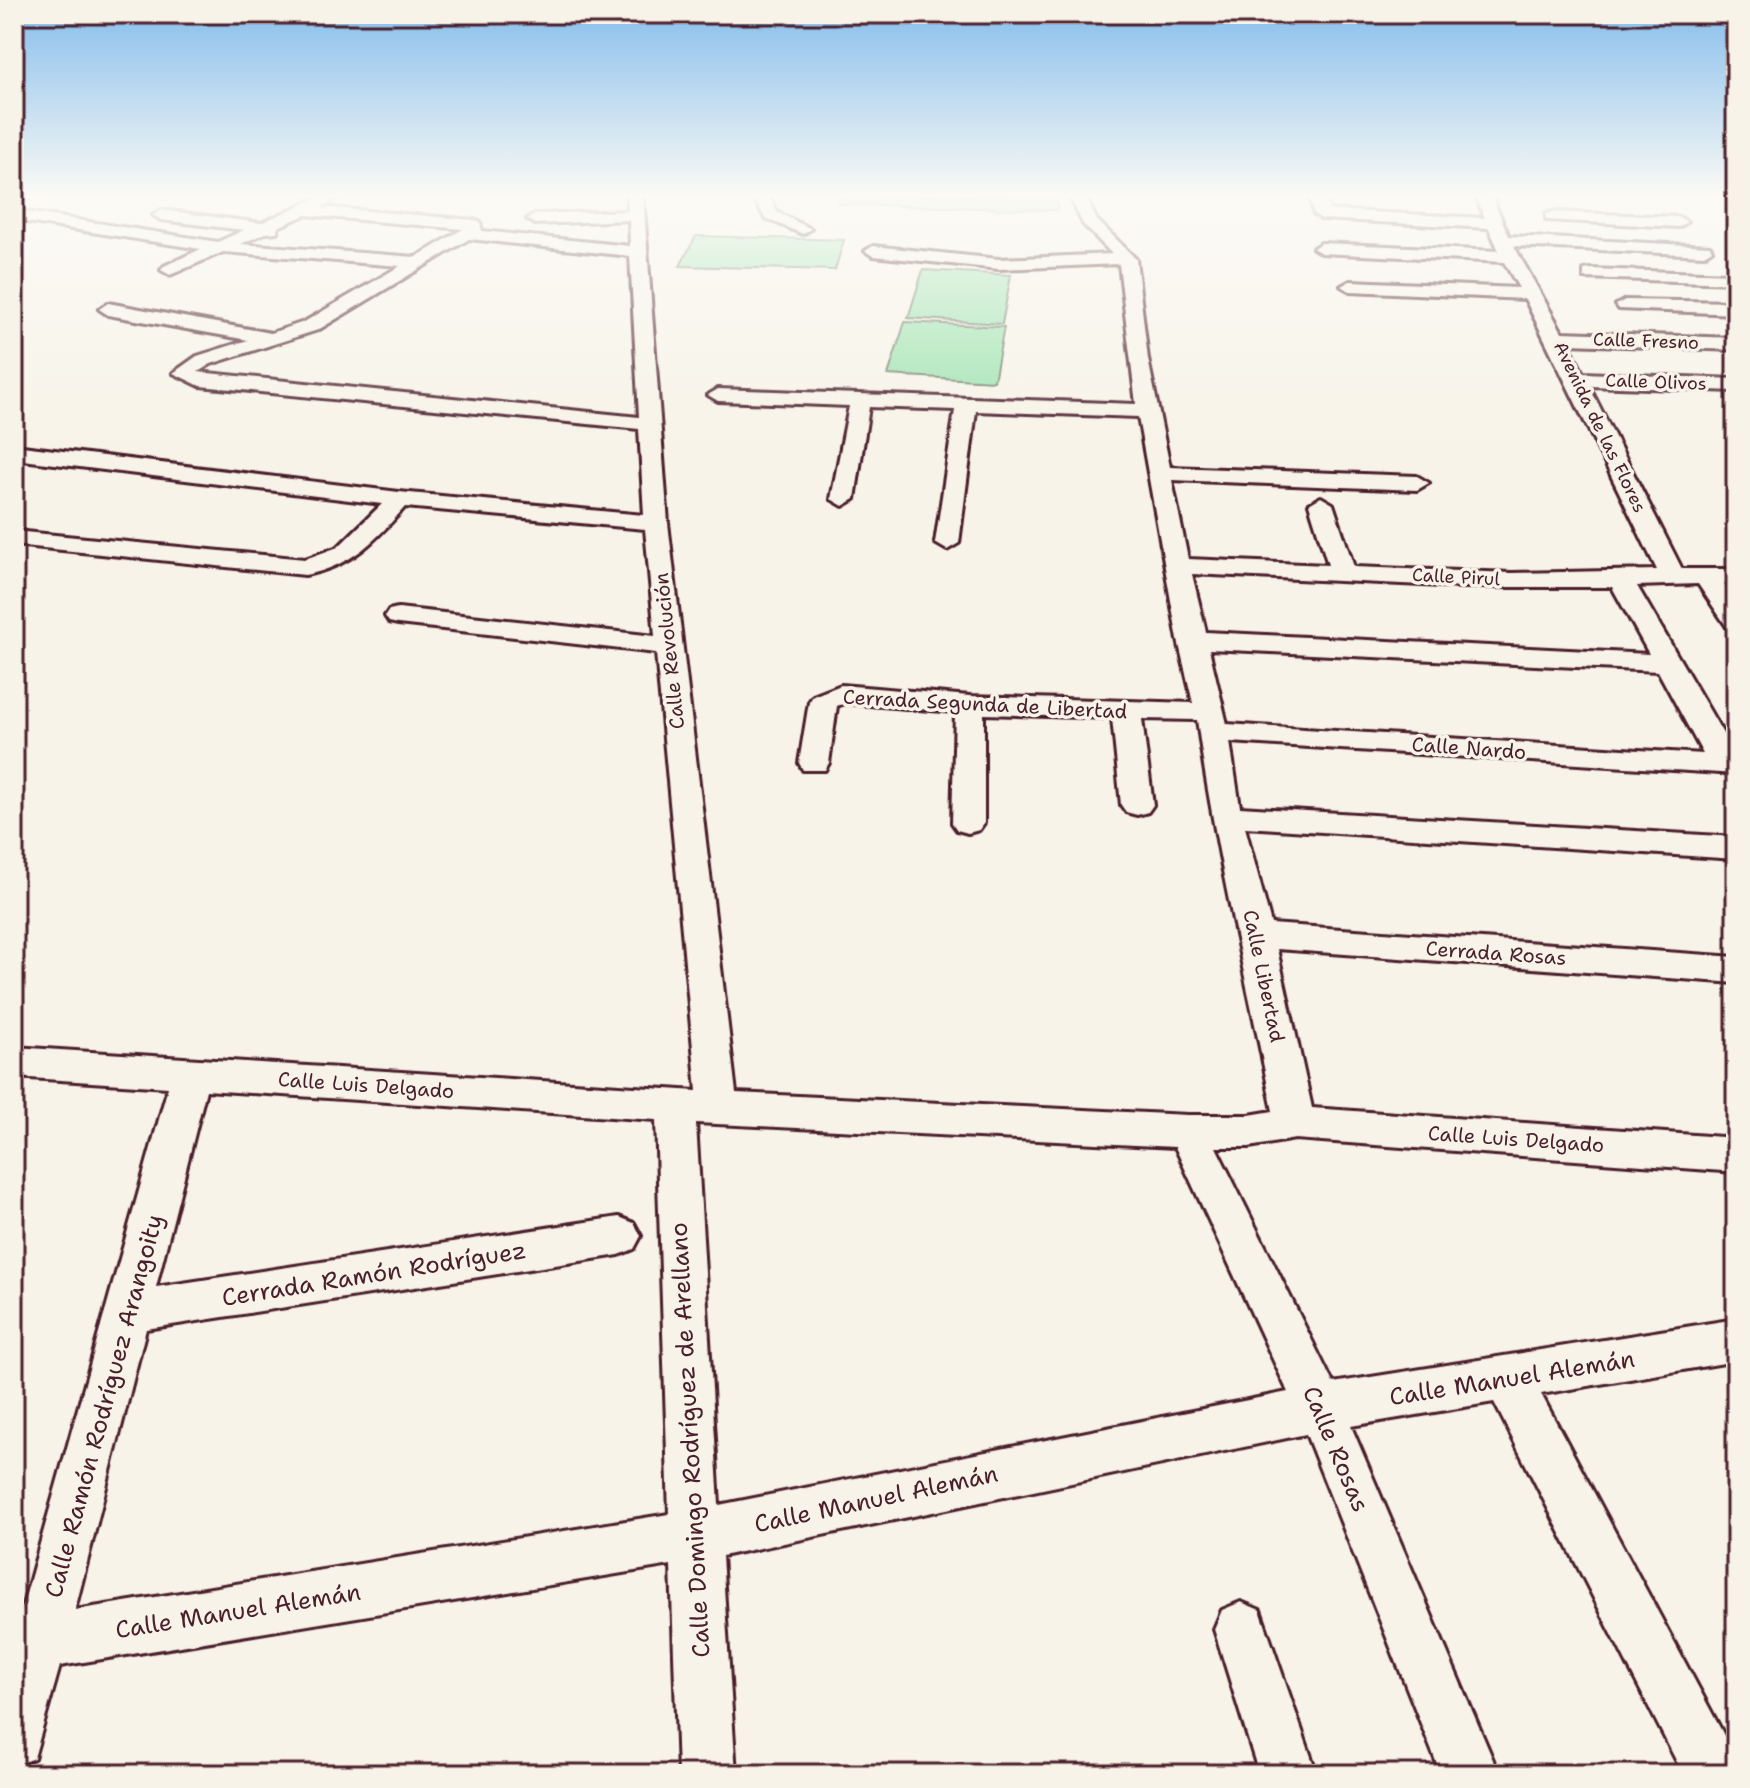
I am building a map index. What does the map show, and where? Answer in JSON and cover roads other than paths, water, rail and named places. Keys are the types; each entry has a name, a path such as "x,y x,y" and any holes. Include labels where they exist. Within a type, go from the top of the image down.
{"street":[{"path":"392,278 328,317 277,339 204,360 183,373 200,380 649,424"},
{"name":"Calle Revolución","path":"640,278 656,523 668,646 696,1106"},
{"name":"Calle Libertad","path":"1127,278 1145,402 1211,722 1226,816 1256,935 1295,1123"},
{"name":"Avenida de las Flores","path":"1523,278 1577,379 1672,575"},
{"path":"1669,278 1733,282"},
{"path":"1350,286 1532,294"},
{"path":"1625,305 1736,308"},
{"path":"108,309 277,339"},
{"name":"Calle Fresno","path":"1556,338 1736,344"},
{"name":"Calle Olivos","path":"1577,379 1736,385"},
{"path":"1012,387 1145,402"},
{"path":"718,395 966,405 1145,402"},
{"path":"843,499 860,400"},
{"path":"947,543 966,405"},
{"path":"14,452 399,499 656,523"},
{"path":"1160,473 1417,483"},
{"path":"14,538 305,567 324,565 346,556 399,499"},
{"path":"1321,504 1343,572"},
{"name":"Calle Pirul","path":"1177,566 1508,580 1621,580 1672,575 1736,577"},
{"path":"1705,575 1736,621"},
{"path":"1621,580 1731,765"},
{"path":"398,616 668,646"},
{"path":"1192,640 1668,663"},
{"name":"Cerrada Segunda de Libertad","path":"814,763 823,702 841,694 970,705 1126,711 1211,722"},
{"path":"968,823 970,705"},
{"path":"1126,711 1137,805"},
{"name":"Calle Nardo","path":"1211,722 1731,765"},
{"path":"1226,816 1736,848"},
{"name":"Cerrada Rosas","path":"1256,935 1736,970"},
{"name":"Calle Luis Delgado","path":"14,1062 131,1067 696,1106"},
{"path":"14,1083 131,1067"},
{"name":"Calle Ramón Rodríguez Arangoity","path":"14,1738 27,1645 130,1311 191,1073"},
{"path":"696,1106 1188,1131 1249,1131 1295,1123"},
{"name":"Calle Domingo Rodríguez de Arellano","path":"696,1106 694,1536 707,1774"},
{"name":"Calle Luis Delgado","path":"1295,1123 1736,1155"},
{"name":"Calle Rosas","path":"1188,1131 1320,1408 1470,1774"},
{"name":"Cerrada Ramón Rodríguez","path":"130,1311 619,1236"},
{"name":"Calle Manuel Alemán","path":"27,1645 694,1536 1320,1408 1508,1380 1736,1340"},
{"path":"1508,1380 1714,1774"},
{"path":"1241,1629 1288,1774"}]}
